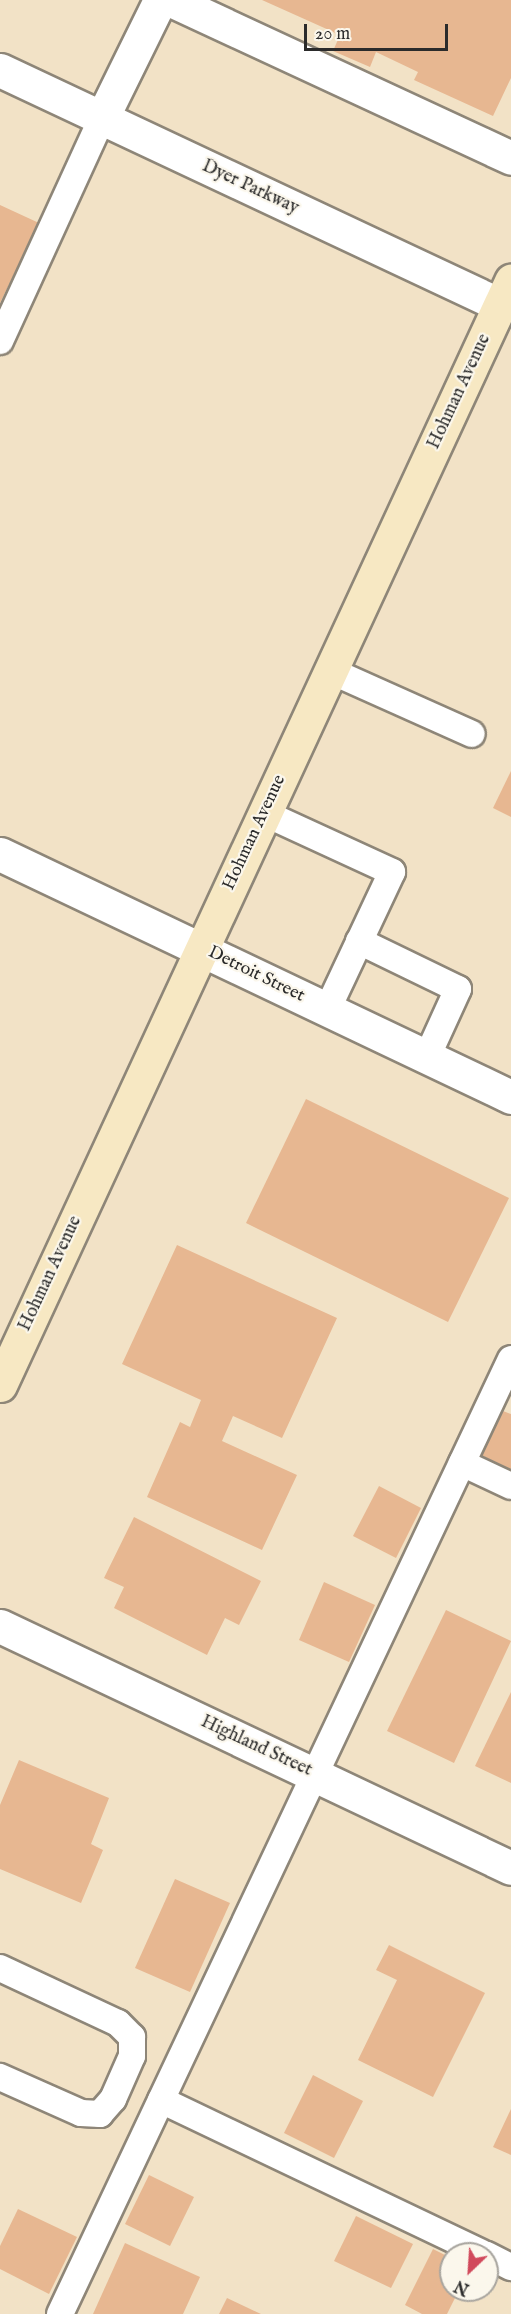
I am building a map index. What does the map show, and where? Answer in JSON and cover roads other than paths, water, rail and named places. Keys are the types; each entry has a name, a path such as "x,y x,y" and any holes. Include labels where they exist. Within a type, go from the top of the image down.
{"main road":[{"name":"Hohman Avenue","path":"0,1385 506,293"}],"street":[{"path":"102,118 160,0"},
{"path":"171,0 511,158"},
{"name":"Dyer Parkway","path":"0,70 102,118 506,293"},
{"name":"Detroit Street","path":"0,854 511,1097"},
{"name":"Highland Street","path":"0,1626 511,1868"}],"lane":[{"path":"0,341 102,118"},
{"path":"330,671 472,734"},
{"path":"264,813 392,872 327,1010"},
{"path":"359,941 458,989 427,1057"},
{"path":"60,2314 511,1359"},
{"path":"462,1463 511,1486"},
{"path":"0,1968 118,2023 132,2037 132,2056 113,2099 100,2114 81,2113 0,2077"},
{"path":"161,2100 459,2242"}]}
